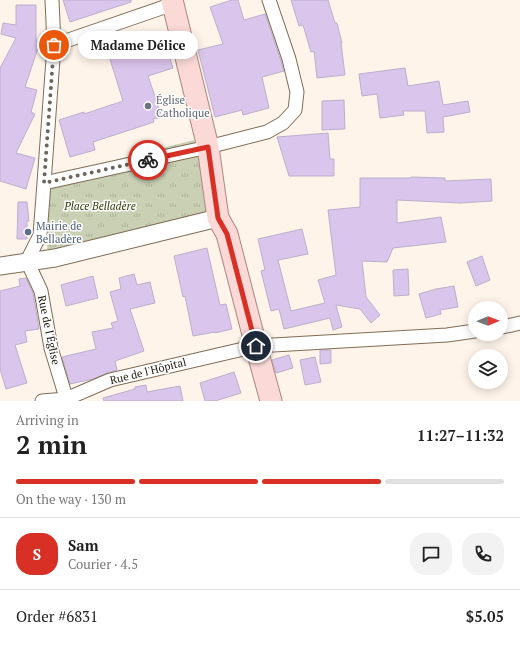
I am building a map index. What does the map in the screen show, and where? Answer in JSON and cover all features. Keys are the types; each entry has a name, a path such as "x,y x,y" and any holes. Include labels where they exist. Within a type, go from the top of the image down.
{"main road":[{"path":"173,2 208,147 218,218 227,234 271,401"}],"street":[{"path":"27,261 40,235 54,45 52,0"},
{"path":"44,183 208,147 267,132 283,123 295,110 297,92 289,59 269,0"},
{"path":"54,45 173,2"},
{"path":"0,266 55,258 218,218"},
{"name":"Rue de l'Église","path":"27,261 41,291 51,348 67,400"},
{"path":"508,326 520,323"},
{"name":"Rue de l'Hôpital","path":"42,401 67,400 110,380 256,346 447,335 468,332"}],"green space":[{"name":"Place Belladère","path":"194,140 212,211 47,256 49,177"}],"building":[{"path":"63,0 131,0 131,2 70,22"},
{"path":"232,0 238,0 244,20 265,14 284,71 262,77 269,108 243,115 242,110 215,117 198,50 223,44 210,7"},
{"path":"291,0 328,0 335,23 337,23 342,43 345,75 317,78 314,51 311,52 303,25 299,26"},
{"path":"16,5 36,5 36,41 40,42 25,87 37,90 31,112 35,114 16,153 35,158 26,189 0,181 0,68 16,38 1,34 3,23 16,25"},
{"path":"163,38 173,68 148,76 162,117 153,119 154,122 93,142 95,150 70,157 59,120 84,112 84,114 123,101 109,56"},
{"path":"405,68 408,86 439,81 443,105 468,101 470,112 443,117 444,132 427,133 425,111 403,111 404,115 380,118 377,94 362,96 359,74"},
{"path":"344,100 345,129 322,130 322,101"},
{"path":"328,133 330,159 334,159 334,176 289,176 277,137"},
{"path":"360,178 445,178 445,181 491,179 492,201 460,203 397,200 397,223 441,217 446,242 393,248 387,262 362,261 366,297 380,315 371,323 360,309 336,305 342,327 333,330 330,318 284,329 279,309 271,311 261,271 265,270 258,239 302,229 308,254 278,260 291,311 325,303 318,280 336,275 328,210 360,207"},
{"path":"18,202 27,202 29,221 27,221 27,239 17,239"},
{"path":"207,248 220,305 226,304 232,329 193,336 185,296 183,297 174,256"},
{"path":"482,256 490,280 476,286 467,262"},
{"path":"408,269 409,295 394,296 393,270"},
{"path":"134,274 137,285 150,282 155,303 130,309 144,351 115,361 117,370 93,379 70,384 62,357 96,349 92,332 113,328 111,323 118,321 110,292 121,289 119,278"},
{"path":"93,276 98,298 66,306 61,285"},
{"path":"26,278 33,293 39,329 25,331 27,342 15,345 27,383 6,389 0,369 0,291 20,286 19,279"},
{"path":"454,286 458,307 440,310 441,314 426,318 419,294"},
{"path":"320,350 331,350 331,363 320,364"},
{"path":"289,355 293,368 276,373 272,360"},
{"path":"315,357 321,382 305,385 300,360"},
{"path":"234,372 241,393 215,401 205,401 200,383"},
{"path":"146,385 147,392 180,386 183,401 104,401 103,398 135,389 135,387"}],"way so far":[{"path":"54,45 44,183 148,160"}],"place":[{"name":"Madame Délice","path":"54,45"},
{"name":"Église Catholique","path":"148,106"},
{"name":"Mairie de Belladère","path":"28,232"}],"route":[{"path":"148,160 208,147 218,218 227,234 256,346"}]}
